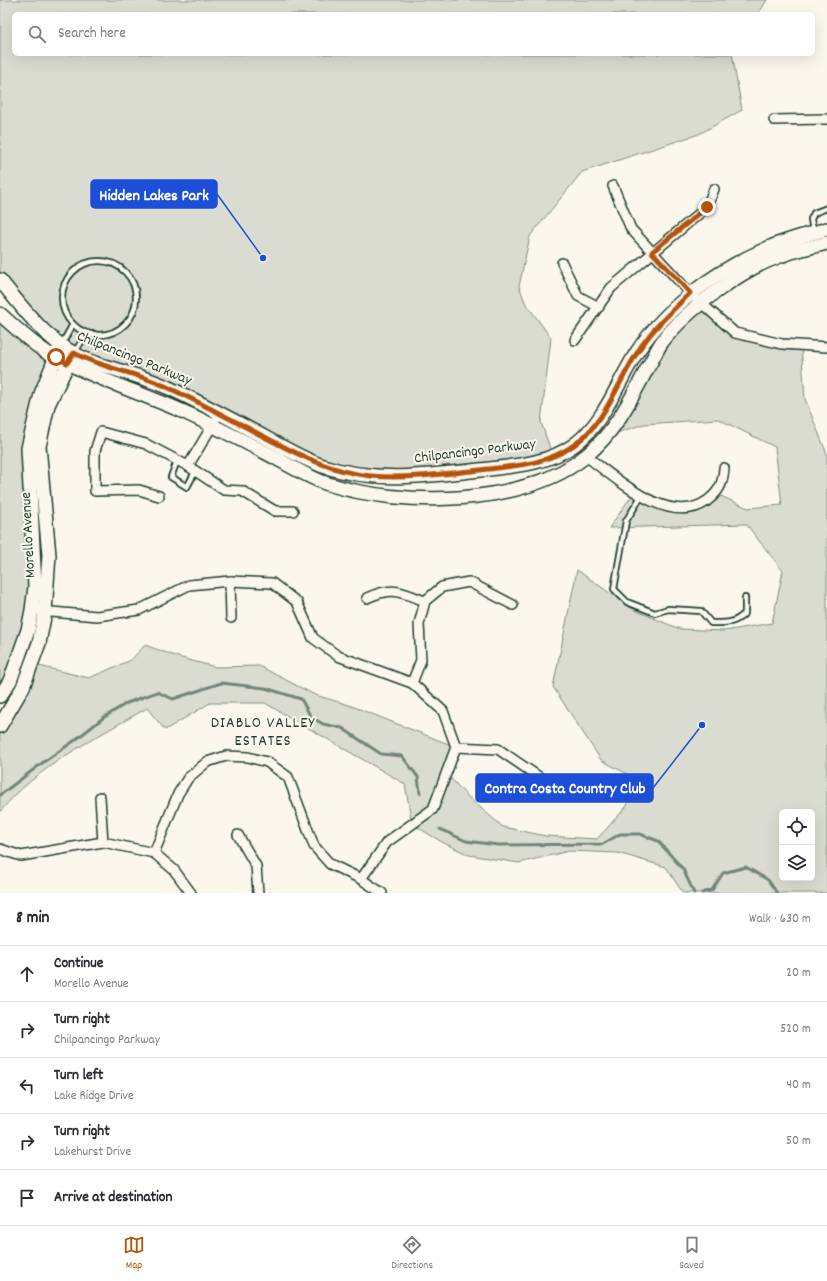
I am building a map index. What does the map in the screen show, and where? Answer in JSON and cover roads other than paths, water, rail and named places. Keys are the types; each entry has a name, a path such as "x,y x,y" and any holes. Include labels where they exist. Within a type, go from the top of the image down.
{"street":[{"path":"774,120 827,119"},
{"path":"613,186 631,229 690,293 735,333 782,344 827,347"},
{"path":"575,340 611,288 707,207 714,189"},
{"name":"Chilpancingo Parkway","path":"64,355 88,360 167,387 296,454 324,466 370,476 408,477 529,464 553,457 574,445 592,428 606,407 637,352 656,327 690,293 767,248 827,229"},
{"name":"Chilpancingo Parkway","path":"64,355 98,378 213,425 328,484 371,494 409,499 448,498 504,493 531,485 567,469 586,456 607,436 626,408 662,342 701,303 750,270 773,258 827,243"},
{"path":"562,262 578,296 598,307"},
{"path":"0,280 40,329 64,355"},
{"path":"0,314 30,341 64,355"},
{"name":"Morello Avenue","path":"0,726 23,687 39,643 39,611 35,587 28,448 41,394 64,355"},
{"path":"192,469 213,425 220,414"},
{"path":"159,496 139,490 95,491 96,451 101,432 146,444 192,469 224,490 242,491 275,511 293,511"},
{"path":"586,456 642,495 662,506 673,509 697,506 716,494 721,488 724,468"},
{"path":"230,581 231,618"},
{"path":"39,611 97,616 139,610 190,585 230,581 272,583 297,602 313,638 338,656 412,683 443,711 456,747 433,809 387,842 361,879"},
{"path":"412,683 421,660 419,624 425,601 442,587 469,582 512,605"},
{"path":"368,598 383,590 400,592 425,601"},
{"name":"Morello Avenue","path":"0,696 10,681 28,630 39,611"},
{"path":"456,747 498,749 539,777"},
{"path":"154,853 178,794 188,778 207,762 226,756 248,757 267,762 288,777 314,846 330,864 361,879 382,893"},
{"path":"100,797 103,842"},
{"path":"238,834 256,866 258,893"},
{"path":"0,848 20,856 103,842 154,853 174,870 191,893"}],"lane":[{"path":"813,233 811,219 814,213 827,208"},
{"path":"64,355 83,338 94,334 113,332 121,327 133,312 136,295 132,282 126,273 117,266 105,261 94,261 78,267 68,278 63,288 62,298 67,316 73,324 82,331 94,334"},
{"path":"64,355 73,324"},
{"path":"177,461 170,478 188,486 192,469"},
{"path":"642,495 626,521 614,589 627,602 655,613 668,609 701,612 711,623 731,623 739,620 745,613 745,598"}],"waterway":[{"path":"0,795 103,718 127,703 157,692 173,699 221,683 265,688 301,699 311,717 323,724 342,728 381,754 402,756 418,777 420,793"},
{"path":"440,829 466,841 498,845 603,844 620,834 640,834 658,841 683,869 694,893"},
{"path":"702,893 712,890 723,873 746,867 768,880 777,893"}],"place":[{"name":"Hidden Lakes Park","path":"263,258"},
{"name":"Contra Costa Country Club","path":"702,725"}],"district":[{"name":"DIABLO VALLEY ESTATES","path":"263,732"}]}
